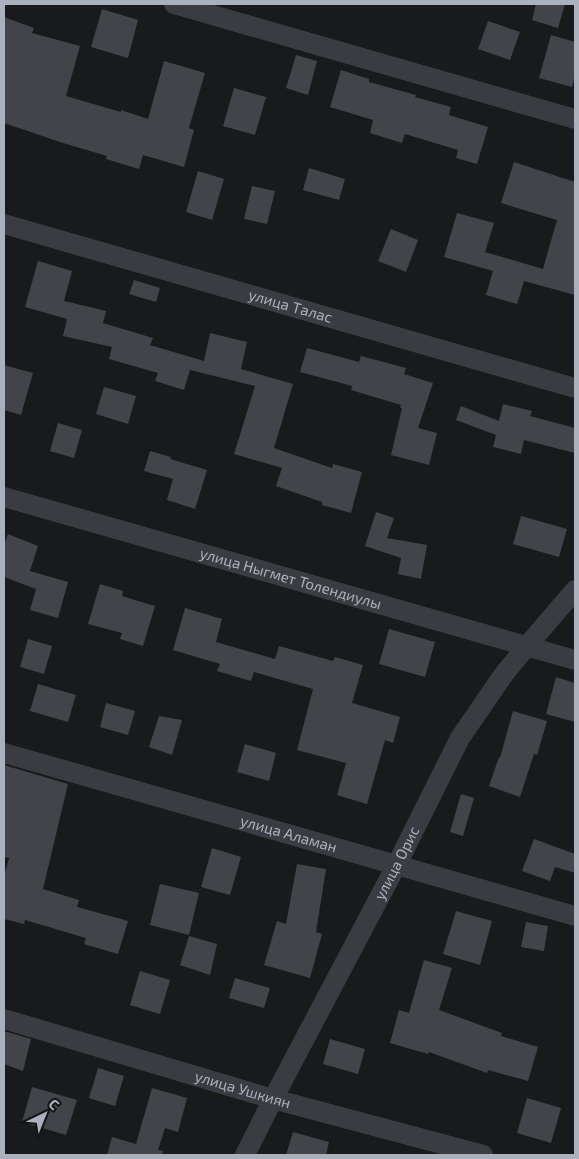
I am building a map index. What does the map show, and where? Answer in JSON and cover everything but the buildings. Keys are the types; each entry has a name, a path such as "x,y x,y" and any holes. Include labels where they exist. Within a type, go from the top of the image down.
{"street":[{"path":"174,4 575,119"},
{"name":"улица Талас","path":"4,224 575,388"},
{"name":"улица Ныгмет Толендиулы","path":"4,497 575,660"},
{"name":"улица Орис","path":"245,1155 397,864 460,738 504,674 575,590"},
{"name":"улица Аламан","path":"4,753 575,916"},
{"name":"улица Ушкиян","path":"4,1019 273,1099 483,1155"}]}
